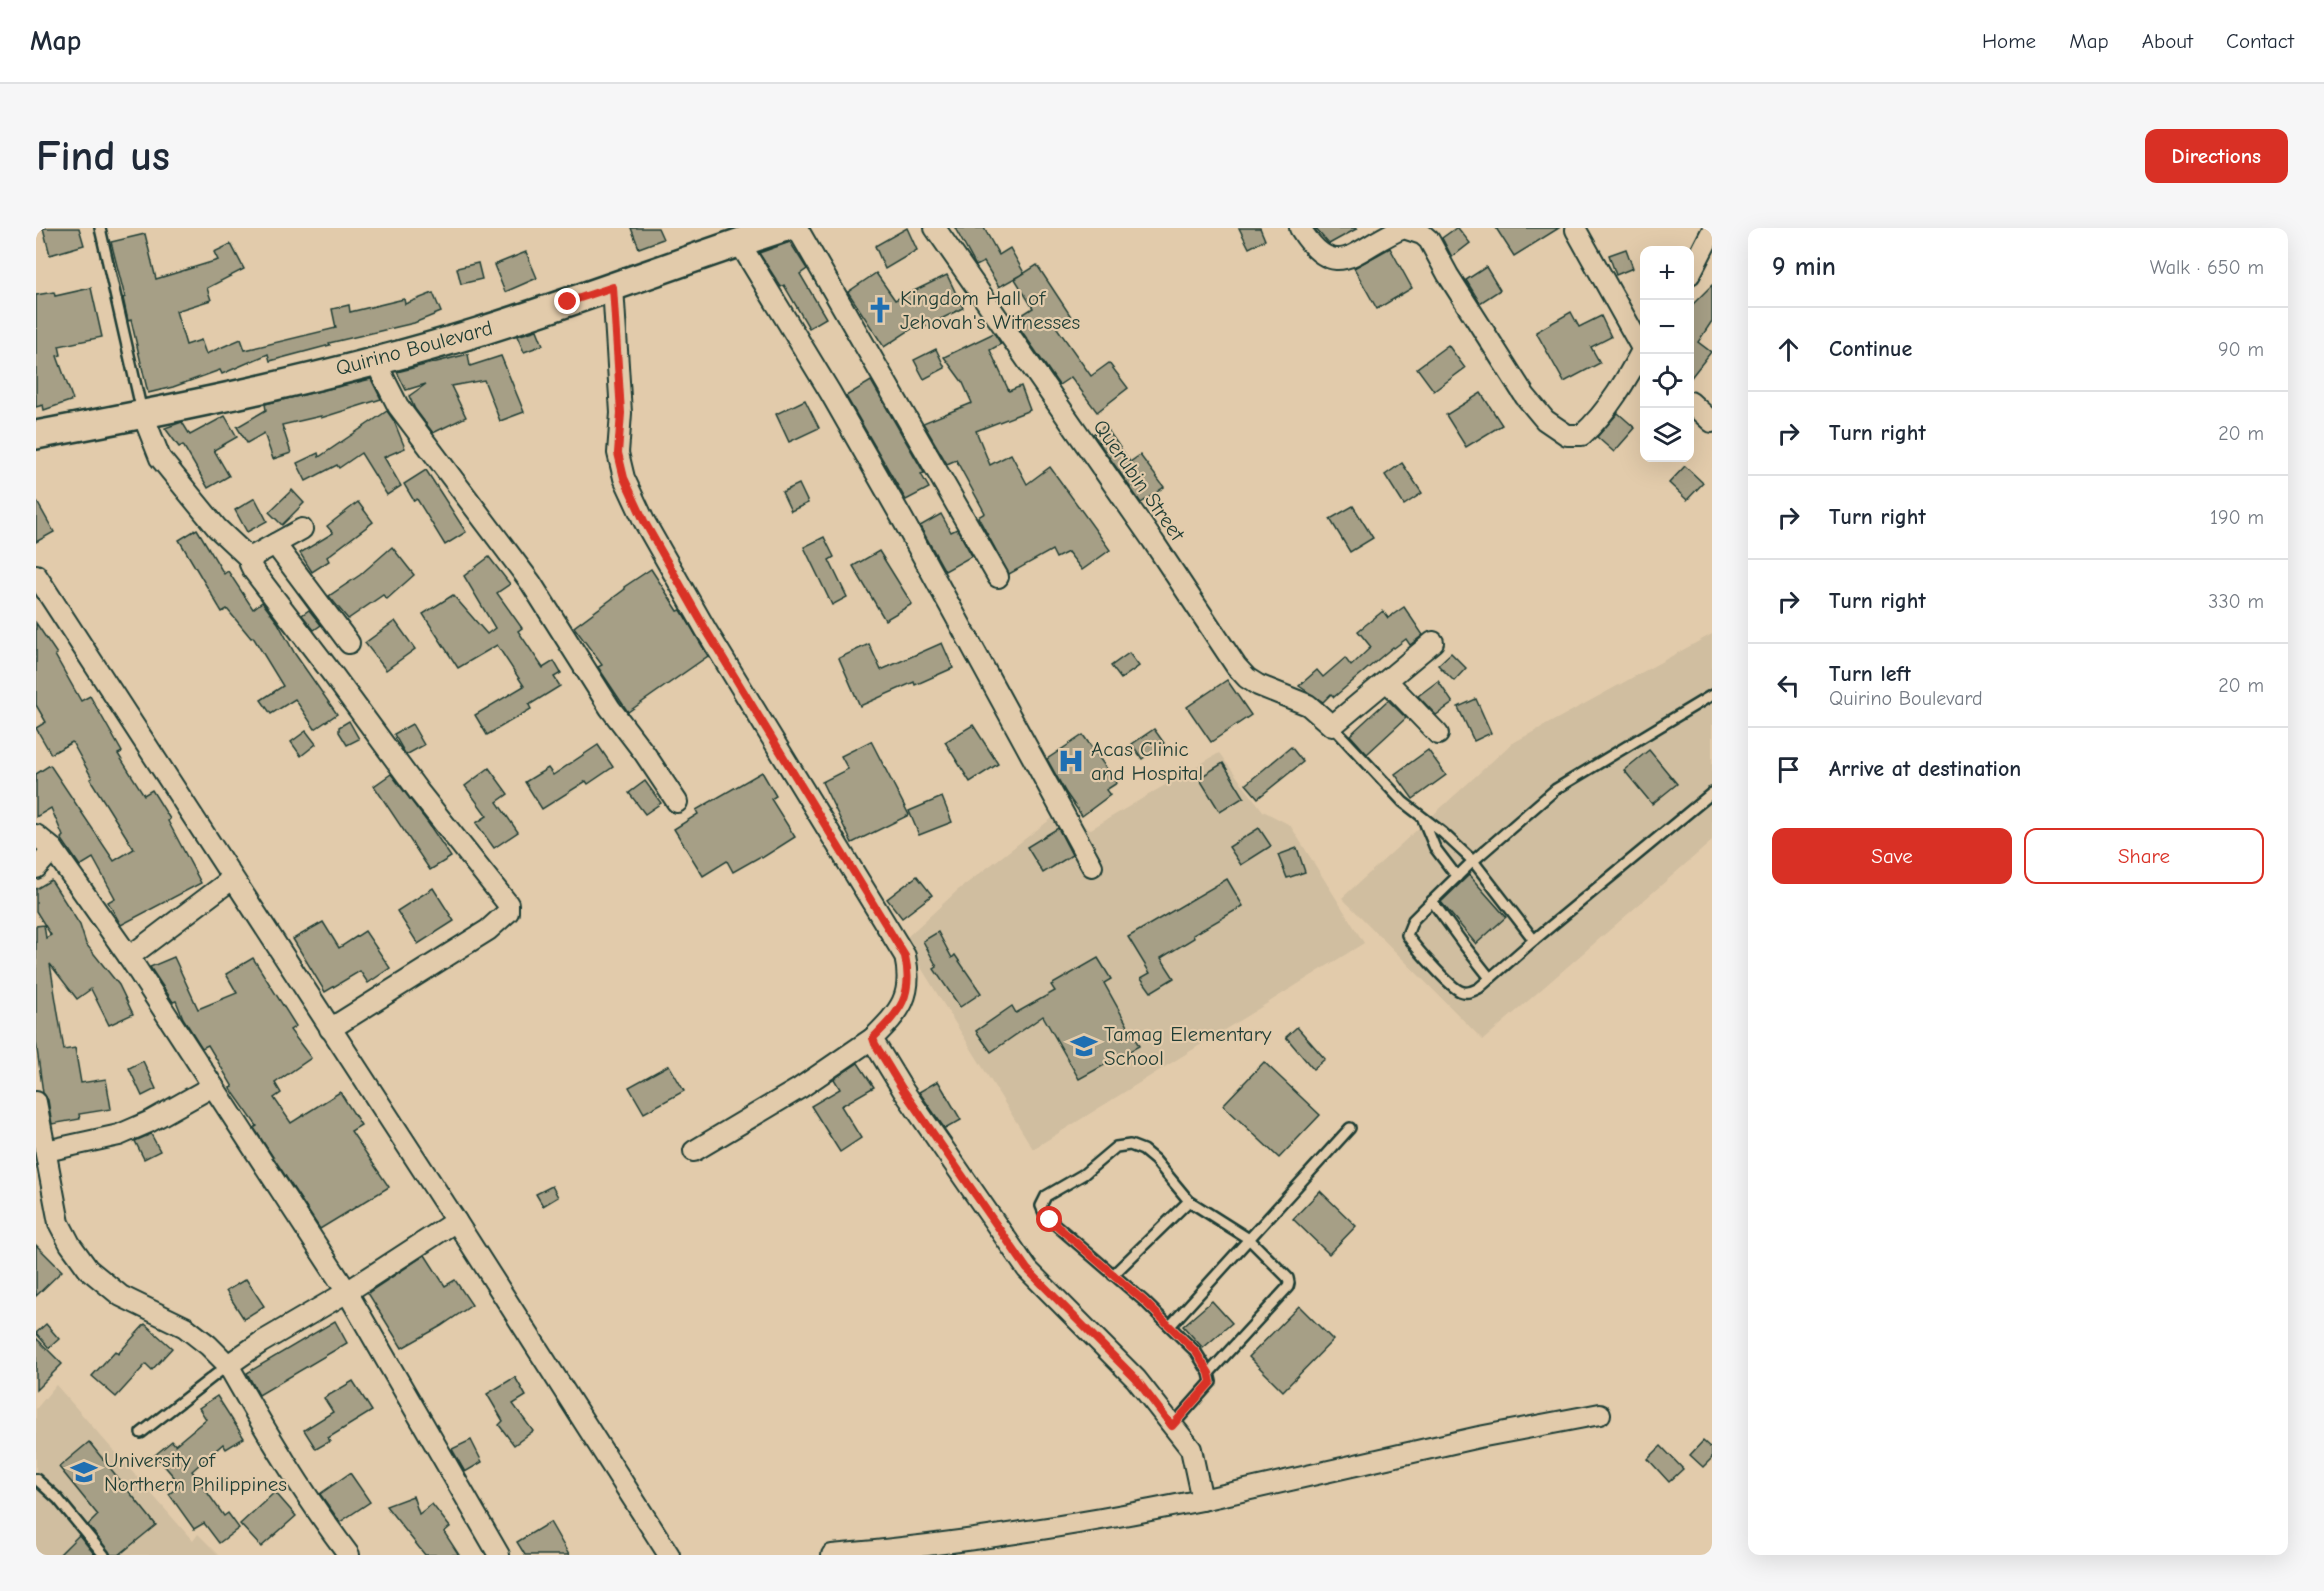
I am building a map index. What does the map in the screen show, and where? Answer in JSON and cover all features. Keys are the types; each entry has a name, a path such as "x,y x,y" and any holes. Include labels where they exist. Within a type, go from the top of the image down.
{"main road":[{"name":"Quirino Boulevard","path":"36,435 143,415 375,361 477,332 783,228"}],"street":[{"path":"797,228 998,577"},
{"name":"Querubin Street","path":"935,228 1153,542 1236,666 1246,678 1258,685 1308,705 1332,726"},
{"path":"1300,228 1309,243 1325,257 1340,259 1354,256 1404,228 1422,234 1429,240 1448,275 1526,396 1545,420 1567,435 1582,435 1588,430 1641,354"},
{"path":"1576,230 1640,343"},
{"path":"1694,265 1712,231"},
{"path":"740,242 903,520 1092,866"},
{"path":"613,287 621,413 618,453 624,478 644,521 706,630 905,956 909,974 899,1012 873,1038 800,1088 694,1151"},
{"path":"375,361 398,406 531,583 610,708 645,754 677,802"},
{"path":"1694,406 1712,422"},
{"path":"143,415 160,458 166,467 217,528 251,560 250,564 258,578 508,904 508,912 488,930 330,1029"},
{"path":"251,560 302,528"},
{"path":"275,544 349,643"},
{"path":"36,575 456,1221 669,1555"},
{"path":"1332,726 1432,642"},
{"path":"1387,681 1438,734"},
{"path":"36,835 53,849 129,957 347,1293 499,1555"},
{"path":"36,868 53,849"},
{"path":"129,957 232,879"},
{"path":"873,1038 903,1090 1027,1269 1136,1379 1191,1449 1202,1500"},
{"path":"46,1151 119,1135 149,1122 213,1086"},
{"path":"36,1101 59,1223 70,1244 88,1269 121,1296 185,1327 228,1365 313,1507 349,1555"},
{"path":"228,1365 347,1293 456,1221"},
{"path":"832,1555 953,1544 1103,1520 1202,1500 1479,1437 1600,1414"}],"lane":[{"path":"100,228 143,415"},
{"path":"1712,695 1556,789 1432,900 1413,920 1407,934 1413,944 1460,991 1469,993 1712,793"},
{"path":"1332,726 1403,802 1443,833 1473,861 1534,940"},
{"path":"1423,819 1435,848 1457,877"},
{"path":"1432,900 1490,978"},
{"path":"1170,1326 1350,1128"},
{"path":"1172,1426 1211,1382 1209,1373 1196,1352 1170,1326 1044,1213 1041,1206 1046,1196 1084,1174 1116,1148 1130,1145 1143,1150 1155,1160 1189,1201 1249,1239 1282,1270 1289,1283 1209,1373"},
{"path":"1113,1275 1189,1201"},
{"path":"141,1433 228,1365"},
{"path":"36,1479 58,1499 104,1555"}],"shaded area":[{"path":"1712,634 1712,841 1483,1040 1342,898 1511,744"},
{"name":"Tamag Elementary School","path":"1219,753 1263,811 1290,825 1364,943 1033,1149 904,940 958,890 1055,816 1091,829"},
{"name":"University of Northern Philippines","path":"56,1385 193,1541 198,1534 219,1555 36,1555 36,1409"}],"building":[{"path":"43,228 79,228 84,245 50,255"},
{"path":"631,228 658,228 663,239 639,248"},
{"path":"907,228 917,250 885,269 875,246"},
{"path":"955,228 984,228 999,255 1010,248 1024,273 999,287 984,262 976,266"},
{"path":"1239,228 1260,228 1265,240 1249,248"},
{"path":"1315,228 1358,228 1329,244"},
{"path":"1456,228 1470,243 1452,257 1442,238"},
{"path":"1496,228 1559,228 1514,256"},
{"path":"145,234 156,279 218,260 214,252 231,244 244,269 207,288 211,300 176,311 186,345 201,340 206,354 241,339 245,350 336,328 332,309 349,305 350,312 404,299 405,304 433,293 441,312 414,323 329,343 330,345 270,361 268,354 222,374 220,370 173,387 148,393 131,320 128,321 123,298 125,297 111,242"},
{"path":"790,242 807,269 800,274 826,318 809,328 784,285 781,287 759,253"},
{"path":"1390,248 1412,288 1377,309 1354,268"},
{"path":"1626,249 1633,268 1616,275 1609,255"},
{"path":"526,252 537,278 505,292 494,265"},
{"path":"478,263 482,279 461,284 457,268"},
{"path":"1037,265 1072,318 1057,328 1091,376 1109,363 1128,388 1097,412 1071,377 1059,385 1014,320 1033,308 1015,279"},
{"path":"1486,267 1500,290 1480,303 1466,280"},
{"path":"876,273 895,300 947,275 963,308 925,327 922,322 884,347 848,292"},
{"path":"1712,285 1712,321 1698,342 1711,352 1694,374 1694,354 1694,303"},
{"path":"91,288 102,337 59,346 61,355 57,356 73,400 44,410 43,405 36,407 36,295 54,292 55,296"},
{"path":"1571,312 1579,327 1601,316 1611,337 1591,347 1600,363 1564,382 1536,332"},
{"path":"537,330 543,345 524,352 517,336"},
{"path":"994,333 1001,344 990,350 1009,391 1021,386 1030,410 976,431 990,465 1011,454 1027,484 1050,467 1110,550 1082,570 1068,552 1056,558 1052,550 1009,574 978,517 985,513 956,460 947,464 923,423 972,403 963,383 944,357"},
{"path":"1448,345 1465,368 1434,391 1417,368"},
{"path":"936,349 945,368 924,379 914,360"},
{"path":"468,354 470,366 501,356 524,412 500,421 484,380 451,386 466,417 433,433 415,409 409,396 426,384 406,390 397,372"},
{"path":"371,379 381,399 321,418 321,416 282,425 291,453 273,459 264,433 247,443 237,427 266,410 265,404"},
{"path":"871,381 924,473 921,474 929,488 906,500 846,396"},
{"path":"1481,393 1502,425 1466,447 1446,415"},
{"path":"805,400 819,428 789,442 776,414"},
{"path":"387,411 394,421 405,448 384,457 401,486 387,495 361,453 339,468 337,465 306,481 297,463 318,453 319,457"},
{"path":"1618,413 1635,428 1614,452 1597,437"},
{"path":"225,416 237,437 214,450 229,476 208,488 183,445 179,447 165,428 182,422 190,435"},
{"path":"1105,426 1130,462 1140,455 1164,487 1141,503 1093,434"},
{"path":"1402,463 1422,493 1404,505 1385,475"},
{"path":"1685,466 1703,483 1687,500 1669,483"},
{"path":"426,470 466,532 445,545 417,499 414,501 404,484"},
{"path":"799,484 808,503 791,511 782,492"},
{"path":"292,490 304,503 282,525 269,512"},
{"path":"255,498 267,521 247,532 235,510"},
{"path":"36,500 54,532 36,542"},
{"path":"358,502 373,522 327,557 329,561 312,572 300,553 333,533 327,526"},
{"path":"1353,506 1373,538 1350,552 1330,519"},
{"path":"941,514 951,532 957,529 972,556 945,571 920,526"},
{"path":"197,529 224,574 228,571 253,609 262,602 278,623 295,654 337,714 315,729 295,699 271,714 261,700 283,686 253,637 251,638 227,609 222,612 179,540"},
{"path":"824,537 834,557 829,560 847,597 832,605 804,547"},
{"path":"392,547 414,575 387,599 383,595 348,619 329,596 360,575"},
{"path":"879,551 912,604 885,620 853,566"},
{"path":"489,557 510,584 497,593 522,628 518,631 543,668 554,661 561,673 554,677 560,686 529,705 531,709 487,735 475,715 524,686 497,645 458,668 423,614 453,595 487,634 495,628 464,576"},
{"path":"651,569 678,611 681,610 708,656 628,712 598,667 602,665 574,627 625,589 624,587"},
{"path":"1404,607 1423,635 1410,645 1406,639 1393,647 1334,697 1331,694 1323,702 1299,686 1317,670 1323,677 1345,658 1351,666 1371,647 1358,631 1383,611 1388,618"},
{"path":"309,610 321,625 314,630 302,615"},
{"path":"395,621 415,649 386,670 365,643"},
{"path":"36,623 57,654 55,655 81,701 90,696 122,752 118,754 144,795 152,790 170,819 168,821 201,883 121,925 108,902 115,898 93,858 80,866 61,838 63,836 51,808 36,817 36,774 50,765 114,861 134,849 90,779 92,778 72,742 51,754 36,728 46,722 36,705"},
{"path":"942,643 953,668 860,706 839,658 869,644 881,670"},
{"path":"1129,653 1139,666 1121,679 1111,666"},
{"path":"1451,653 1466,668 1454,681 1438,665"},
{"path":"1227,680 1251,715 1211,742 1187,707"},
{"path":"1438,681 1453,703 1436,715 1418,696"},
{"path":"1476,699 1491,733 1474,741 1458,707"},
{"path":"1388,700 1406,718 1367,754 1350,735"},
{"path":"349,721 359,739 347,745 339,732 339,727"},
{"path":"412,724 424,745 406,755 394,734"},
{"path":"973,725 998,764 970,782 945,742"},
{"path":"1154,729 1164,743 1142,759 1132,744"},
{"path":"306,731 316,744 301,756 291,742"},
{"path":"1083,735 1117,783 1106,790 1110,795 1082,816 1047,759"},
{"path":"871,741 909,815 852,843 822,782 848,769 841,756"},
{"path":"598,745 613,767 588,784 586,781 542,809 525,782 548,768 553,775"},
{"path":"1291,747 1303,762 1258,798 1246,784"},
{"path":"1428,750 1446,775 1413,799 1395,774"},
{"path":"1649,750 1677,784 1652,804 1624,770"},
{"path":"1223,763 1244,797 1220,812 1199,778"},
{"path":"489,768 508,794 497,802 518,832 494,848 476,823 487,816 465,786"},
{"path":"762,772 776,796 771,799 795,837 762,858 761,856 733,872 727,861 703,876 674,829 698,814 696,810"},
{"path":"391,774 451,857 430,870 374,786"},
{"path":"645,781 661,803 645,814 629,793"},
{"path":"942,797 952,822 919,835 909,811"},
{"path":"1058,828 1072,855 1043,873 1027,847"},
{"path":"1259,828 1271,846 1241,865 1229,847"},
{"path":"1297,848 1305,872 1287,878 1278,855"},
{"path":"1469,875 1506,917 1476,944 1441,902"},
{"path":"917,876 932,895 902,918 887,899"},
{"path":"1227,879 1243,906 1193,935 1194,938 1161,958 1174,978 1151,992 1141,978 1150,973 1128,937"},
{"path":"51,880 80,925 86,944 119,985 133,1014 109,1025 91,989 77,999 50,964 64,1050 75,1048 81,1083 106,1079 111,1109 79,1114 80,1119 52,1124 48,1100 43,1093 36,1042 36,926 44,925 46,938 51,935 36,911 36,889"},
{"path":"433,888 454,921 418,944 397,911"},
{"path":"323,922 339,948 365,931 390,968 368,983 360,971 325,992 293,939"},
{"path":"938,932 952,958 955,955 981,993 960,1007 934,969 937,967 923,941"},
{"path":"174,957 198,1009 237,993 226,974 253,958 296,1026 290,1030 311,1058 275,1083 281,1093 274,1098 291,1123 340,1092 361,1125 351,1131 389,1187 320,1229 254,1128 257,1126 230,1088 233,1087 208,1045 202,1048 183,1018 176,1001 173,1002 150,967"},
{"path":"1098,958 1111,979 1104,983 1139,1046 1079,1079 1043,1016 991,1052 976,1031 1012,1006 1016,1013 1055,991 1051,985"},
{"path":"1297,1027 1325,1059 1313,1069 1286,1037"},
{"path":"143,1061 156,1089 142,1096 129,1068"},
{"path":"1264,1062 1320,1115 1279,1158 1223,1105"},
{"path":"858,1063 874,1087 841,1106 861,1138 840,1152 811,1106 840,1089 834,1079"},
{"path":"669,1065 684,1091 644,1113 629,1087"},
{"path":"938,1081 961,1120 945,1129 919,1092"},
{"path":"151,1134 160,1151 144,1159 135,1141"},
{"path":"552,1186 558,1197 543,1206 536,1194"},
{"path":"1320,1191 1356,1226 1329,1254 1293,1219"},
{"path":"36,1245 62,1271 36,1296"},
{"path":"425,1255 445,1286 455,1280 472,1305 402,1348 368,1293"},
{"path":"246,1279 264,1306 244,1319 226,1291"},
{"path":"1212,1301 1232,1323 1203,1348 1183,1326"},
{"path":"1299,1306 1333,1340 1283,1391 1249,1357"},
{"path":"335,1321 347,1343 259,1395 247,1373"},
{"path":"46,1324 59,1339 49,1348 36,1333"},
{"path":"145,1324 172,1348 152,1370 146,1364 116,1397 92,1376 115,1351 118,1354"},
{"path":"36,1338 62,1364 36,1390"},
{"path":"515,1377 526,1396 513,1404 533,1431 514,1445 499,1425 503,1421 487,1394"},
{"path":"353,1381 372,1411 328,1438 330,1441 316,1449 304,1430 333,1412 324,1398"},
{"path":"217,1396 244,1438 226,1449 223,1444 192,1471 224,1516 228,1513 239,1528 219,1543 204,1523 194,1529 169,1494 181,1485 155,1455 172,1441 175,1445 206,1419 199,1408"},
{"path":"471,1440 482,1462 465,1472 452,1449"},
{"path":"1703,1441 1712,1449 1712,1458 1703,1467 1690,1455"},
{"path":"89,1442 156,1525 119,1555 111,1555 88,1525 98,1515 59,1467"},
{"path":"1661,1446 1683,1469 1669,1482 1648,1459"},
{"path":"350,1473 370,1502 340,1522 320,1494"},
{"path":"275,1492 296,1516 261,1547 240,1524"},
{"path":"413,1496 419,1514 432,1504 450,1527 444,1532 459,1555 425,1555 386,1506"},
{"path":"550,1522 569,1555 525,1555 517,1542"},
{"path":"79,1535 95,1555 59,1555"}],"place":[{"name":"Kingdom Hall of Jehovah's Witnesses","path":"880,310"},
{"name":"Acas Clinic and Hospital","path":"1071,761"},
{"name":"Tamag Elementary School","path":"1084,1046"},
{"name":"University of Northern Philippines","path":"84,1472"}],"route":[{"path":"568,302 613,287 621,413 618,453 624,478 644,521 706,630 905,956 909,974 906,992 899,1012 873,1038 875,1044 903,1090 1027,1269 1136,1379 1172,1426 1211,1382 1204,1363 1196,1352 1144,1301 1050,1220"}]}
